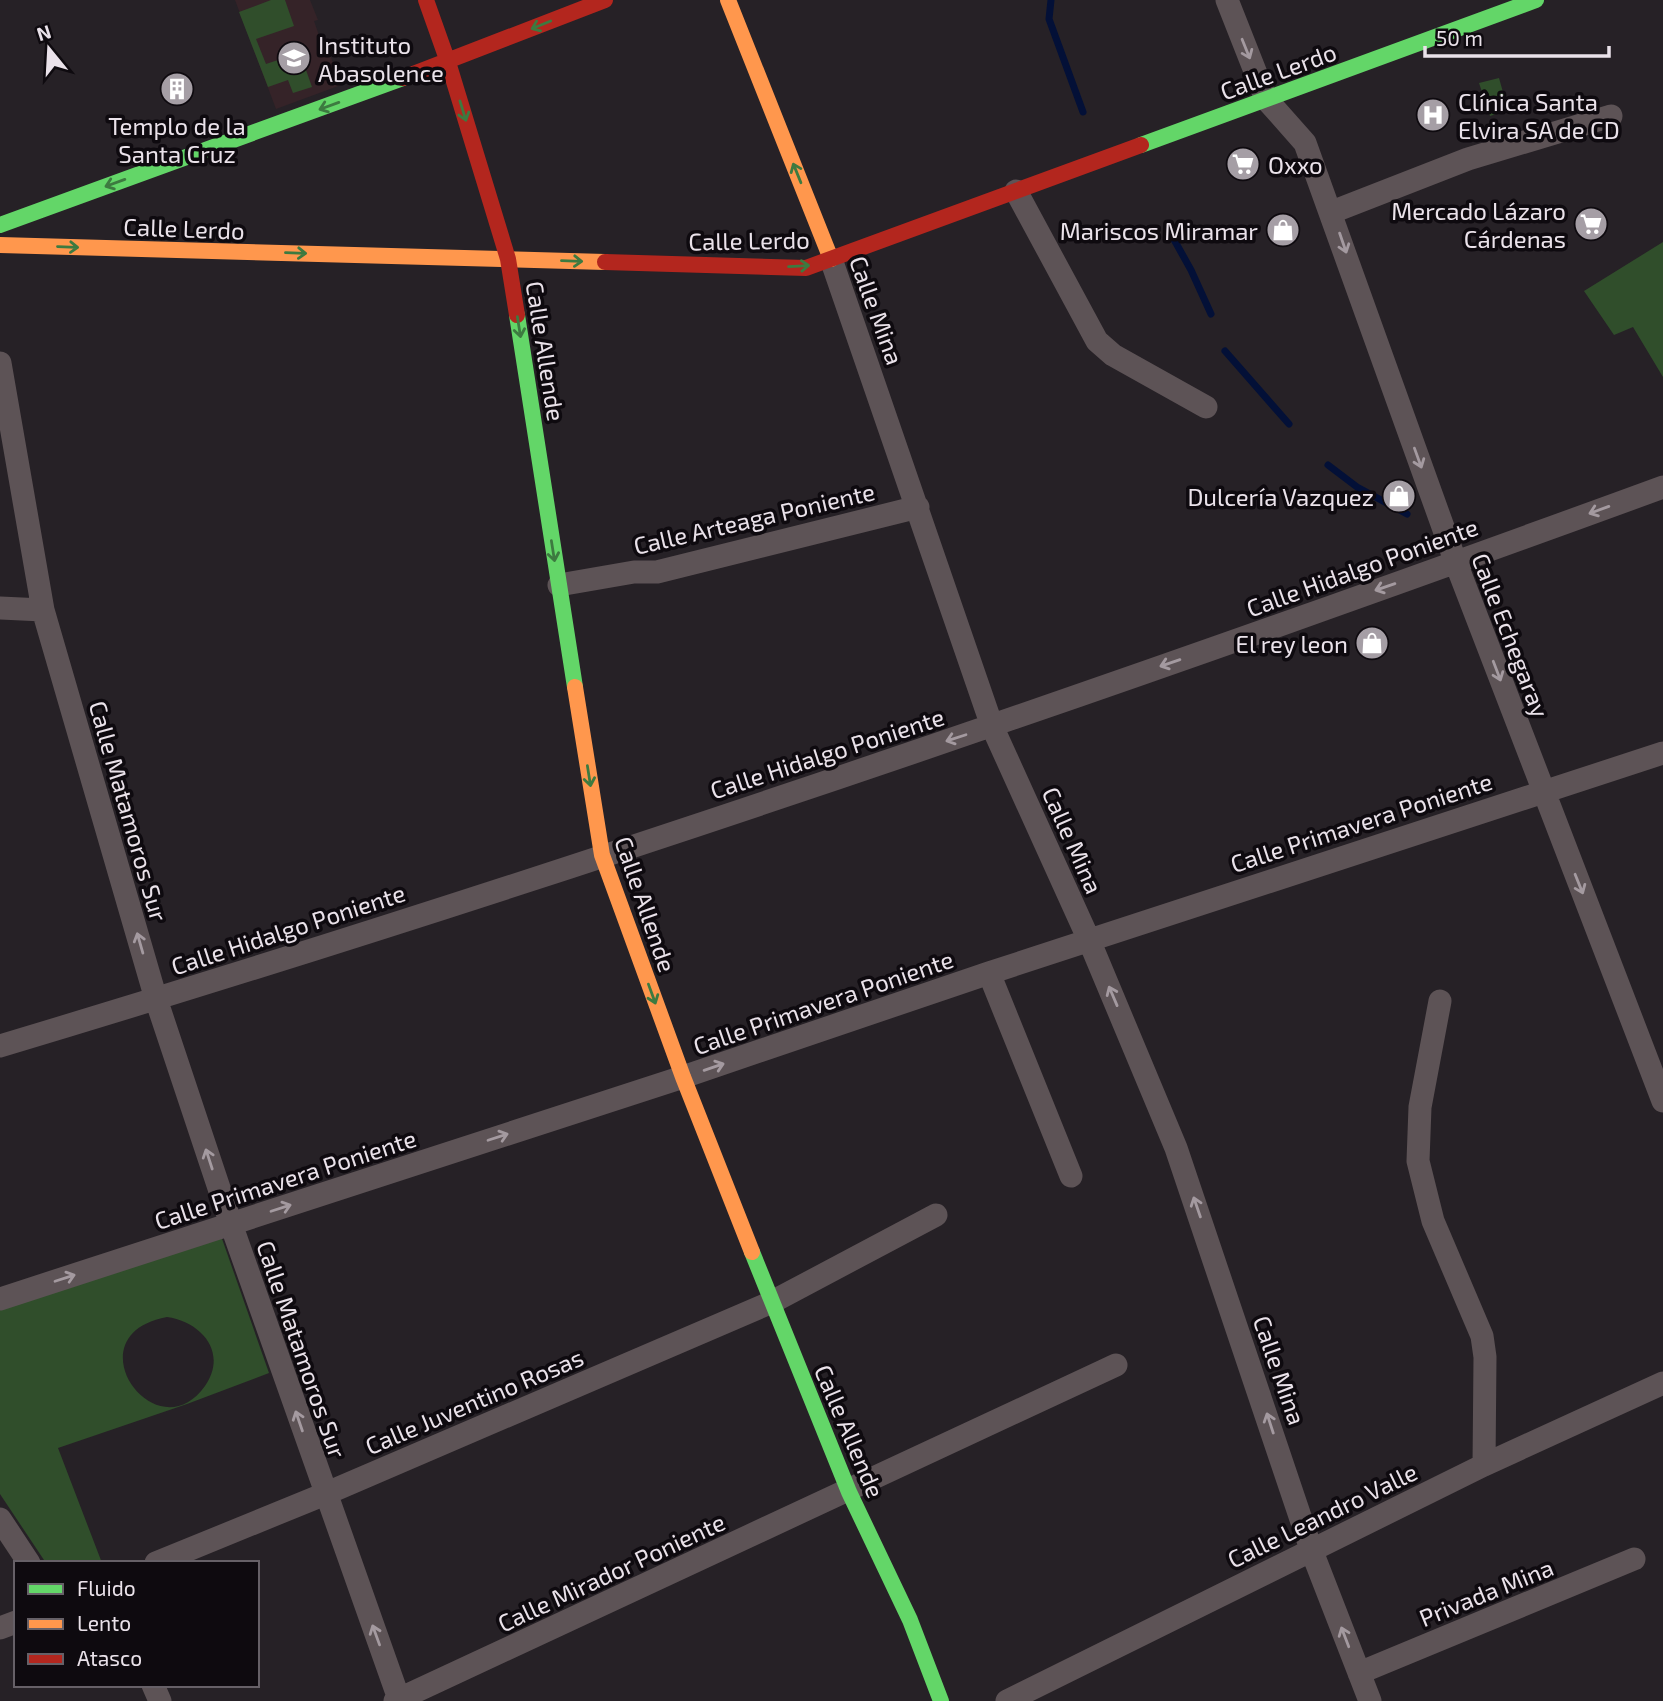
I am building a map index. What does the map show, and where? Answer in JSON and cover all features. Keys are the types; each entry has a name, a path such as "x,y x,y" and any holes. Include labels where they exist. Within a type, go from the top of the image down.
{"street":[{"name":"Calle Allende","path":"426,0 448,62 508,259 602,855 683,1077 772,1302 849,1492 910,1620 941,1701"},
{"path":"0,225 448,62 605,0"},
{"name":"Calle Mina","path":"727,0 831,259 992,726 1089,940 1176,1148 1311,1549 1370,1701"},
{"name":"Calle Echegaray","path":"1227,0 1266,99 1306,143 1456,563 1663,1101"},
{"name":"Calle Lerdo","path":"0,246 806,268 1536,0"},
{"path":"1332,212 1468,159 1611,116"},
{"path":"1016,191 1097,341 1113,355 1206,407"},
{"name":"Calle Matamoros Sur","path":"0,363 44,610 156,999 231,1224 397,1700"},
{"name":"Calle Hidalgo Poniente","path":"0,1046 156,999 992,726 1456,563 1663,486"},
{"name":"Calle Arteaga Poniente","path":"559,585 634,572 657,572 918,507"},
{"path":"0,608 44,610"},
{"name":"Calle Primavera Poniente","path":"0,1299 683,1077 989,973 1663,753"},
{"path":"989,973 1071,1176"},
{"path":"1440,1001 1420,1107 1418,1161 1433,1221 1482,1336 1485,1357 1484,1465"},
{"name":"Calle Juventino Rosas","path":"161,1561 325,1494 772,1302 936,1215"},
{"name":"Calle Mirador Poniente","path":"397,1700 1116,1366"},
{"name":"Calle Leandro Valle","path":"1007,1701 1484,1465 1663,1383"},
{"path":"0,1518 28,1561"},
{"name":"Privada Mina","path":"1359,1673 1634,1559"}],"shaded area":[{"name":"Instituto Abasolence","path":"235,0 310,0 318,20 314,21 321,41 325,41 341,85 276,109"}],"green space":[{"path":"271,0 285,0 294,26 256,39 266,64 302,52 312,87 293,93 288,80 268,87 239,12"},
{"path":"1499,78 1508,110 1490,116 1479,83"},
{"path":"1663,242 1663,377 1633,327 1614,335 1584,291"},
{"path":"220,1233 269,1373 187,1404 58,1448 101,1561 45,1561 0,1494 0,1310","holes":["167,1317 191,1325 208,1341 212,1351 214,1362 205,1386 185,1404 165,1407 146,1399 131,1384 123,1365 125,1345 139,1328"]}],"waterway":[{"path":"1051,0 1049,19 1083,112"},
{"path":"1167,227 1211,314"},
{"path":"1225,351 1289,424"},
{"path":"1328,465 1357,487 1407,514"}],"traffic: fast":[{"path":"1141,145 1536,0"},
{"path":"0,225 403,78"},
{"path":"517,315 575,687"},
{"path":"752,1252 849,1492 910,1620 941,1701"}],"traffic: slow":[{"path":"728,0 831,259"},
{"path":"0,245 605,262"},
{"path":"575,687 602,855 683,1077 752,1252"}],"traffic: jam":[{"path":"426,0 448,62 508,259 517,315"},
{"path":"403,78 605,0"},
{"path":"605,262 806,268 1141,145"}],"place":[{"name":"Instituto Abasolence","path":"294,58"},
{"name":"Templo de la Santa Cruz","path":"177,89"},
{"name":"Clínica Santa Elvira SA de CD","path":"1433,115"},
{"name":"Oxxo","path":"1243,164"},
{"name":"Mercado Lázaro Cárdenas","path":"1591,224"},
{"name":"Mariscos Miramar","path":"1283,230"},
{"name":"Dulcería Vazquez","path":"1399,496"},
{"name":"El rey leon","path":"1372,643"}]}
